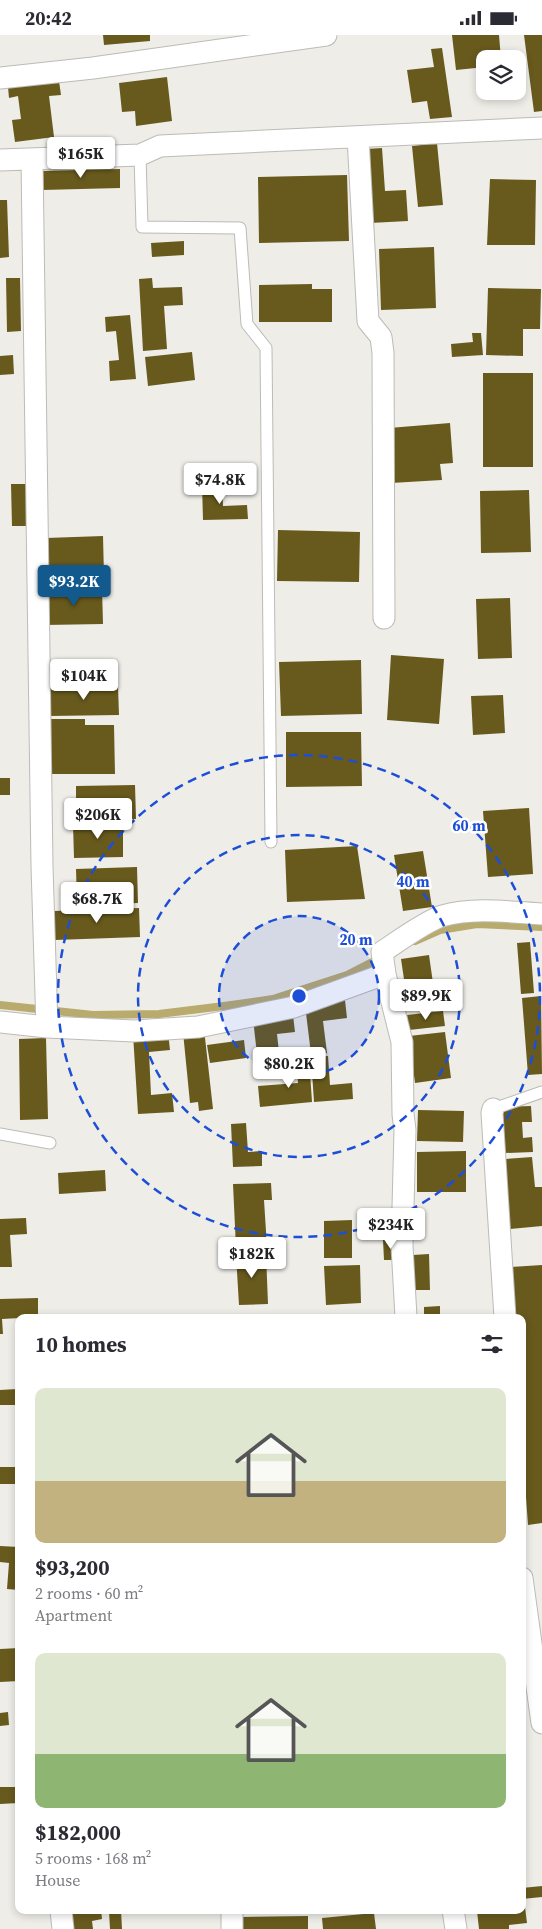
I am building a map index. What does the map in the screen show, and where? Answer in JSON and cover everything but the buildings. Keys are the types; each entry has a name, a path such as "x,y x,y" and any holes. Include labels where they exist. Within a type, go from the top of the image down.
{"street":[{"path":"0,78 93,68 326,35"},
{"path":"0,160 140,155 160,146 542,128"},
{"path":"358,137 368,321 381,337 383,353 384,618"},
{"path":"32,160 42,866 47,1027"},
{"path":"406,1314 402,1246 406,1130 403,1114 402,1042 385,974 382,952 441,917 480,911 542,914"},
{"path":"0,1022 47,1027 134,1031 198,1027 294,1007 385,974"},
{"path":"494,1109 492,1113 505,1314"},
{"path":"526,1607 542,1723"},
{"path":"61,1914 62,1929"},
{"path":"232,1914 232,1929"},
{"path":"454,1914 456,1929"}],"lane":[{"path":"140,155 142,227 240,228 247,324 266,348 270,843"},
{"path":"494,1109 542,1092"},
{"path":"0,1134 50,1143"}],"waterway":[{"path":"415,941 440,930 477,924 542,927"},
{"path":"0,1005 93,1015 159,1014 224,1006 273,999 347,975 382,957"}]}
